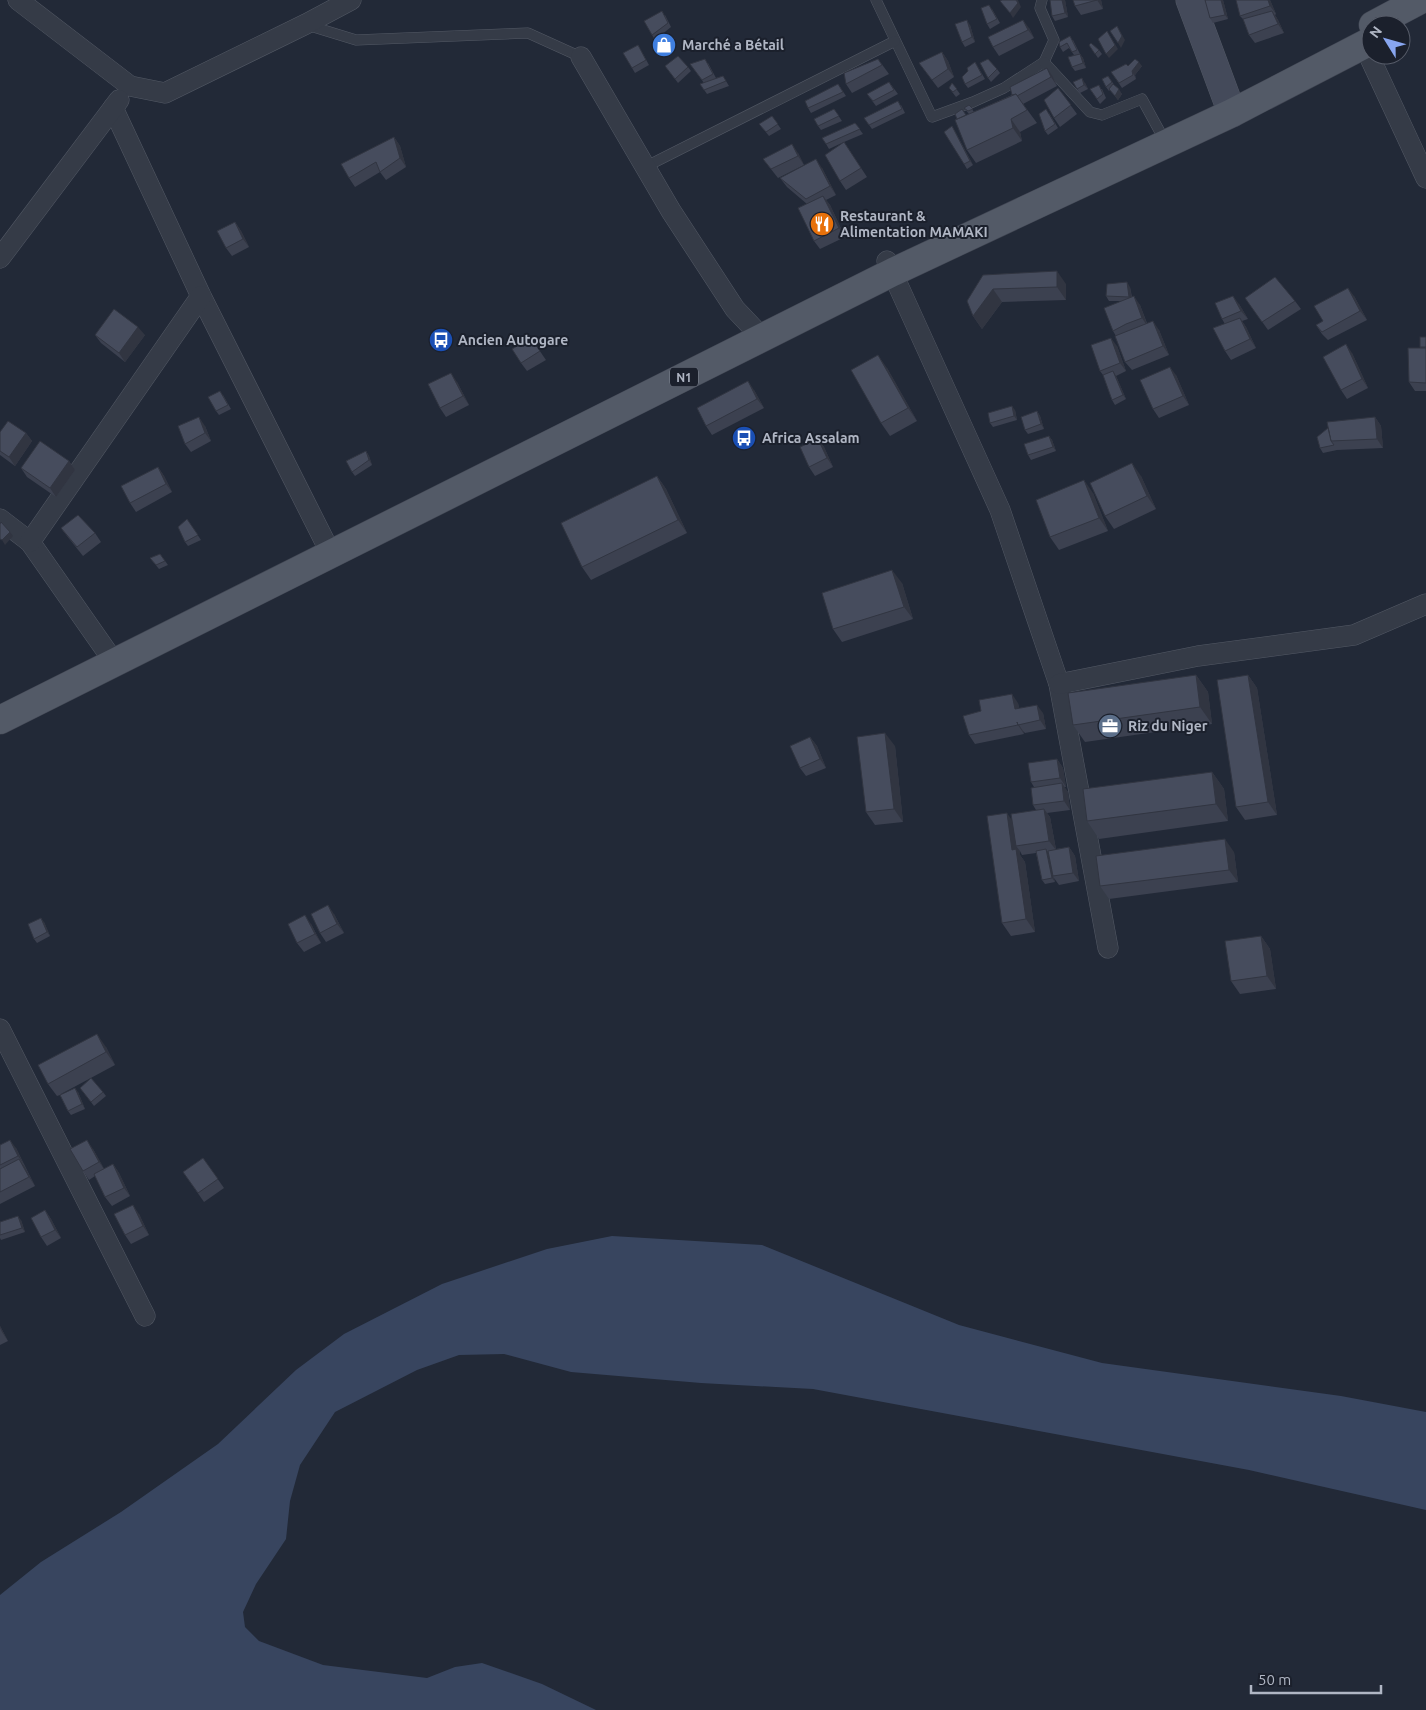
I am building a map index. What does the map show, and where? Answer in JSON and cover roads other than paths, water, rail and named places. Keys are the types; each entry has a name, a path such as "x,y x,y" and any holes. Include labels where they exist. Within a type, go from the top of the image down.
{"main road":[{"path":"1190,0 1229,107"},
{"name":"N1","path":"1398,15 1420,0"},
{"path":"1411,21 1426,14"},
{"name":"N1","path":"890,266 1229,107 1361,39"},
{"name":"N1","path":"0,720 890,266 1160,132 1229,107"},
{"name":"N1","path":"0,705 325,542 756,334"}],"street":[{"path":"18,0 130,86 165,93 351,0"},
{"path":"581,57 671,212 735,309 756,334"},
{"path":"1382,65 1426,178"},
{"path":"0,258 130,86"},
{"path":"113,108 201,296 325,542"},
{"path":"890,266 1000,510 1059,684 1108,948"},
{"path":"30,542 201,296"},
{"path":"0,519 30,542 107,652"},
{"path":"1059,684 1198,656 1354,635 1426,604"},
{"path":"1,1032 145,1316"}],"lane":[{"path":"876,0 932,117 1004,88 1044,62 1054,40 1040,8 1042,0"},
{"path":"306,24 356,40 528,33 581,57"},
{"path":"645,167 895,41"},
{"path":"1044,62 1090,112 1102,116 1142,99 1160,132"}],"water":[{"path":"612,1236 762,1245 959,1325 1102,1363 1341,1396 1426,1412 1426,1510 1249,1470 813,1389 701,1383 571,1372 504,1354 459,1355 417,1370 335,1412 300,1465 290,1501 286,1539 256,1584 243,1612 245,1627 259,1641 323,1665 427,1678 455,1667 482,1663 542,1684 596,1710 0,1710 0,1595 41,1562 121,1512 218,1444 296,1370 344,1334 442,1284 547,1249"}],"place":[{"name":"Marché a Bétail","path":"664,45"},
{"name":"Restaurant & Alimentation MAMAKI","path":"822,224"},
{"name":"Ancien Autogare","path":"441,340"},
{"name":"Africa Assalam","path":"744,438"},
{"name":"Riz du Niger","path":"1110,726"}]}
